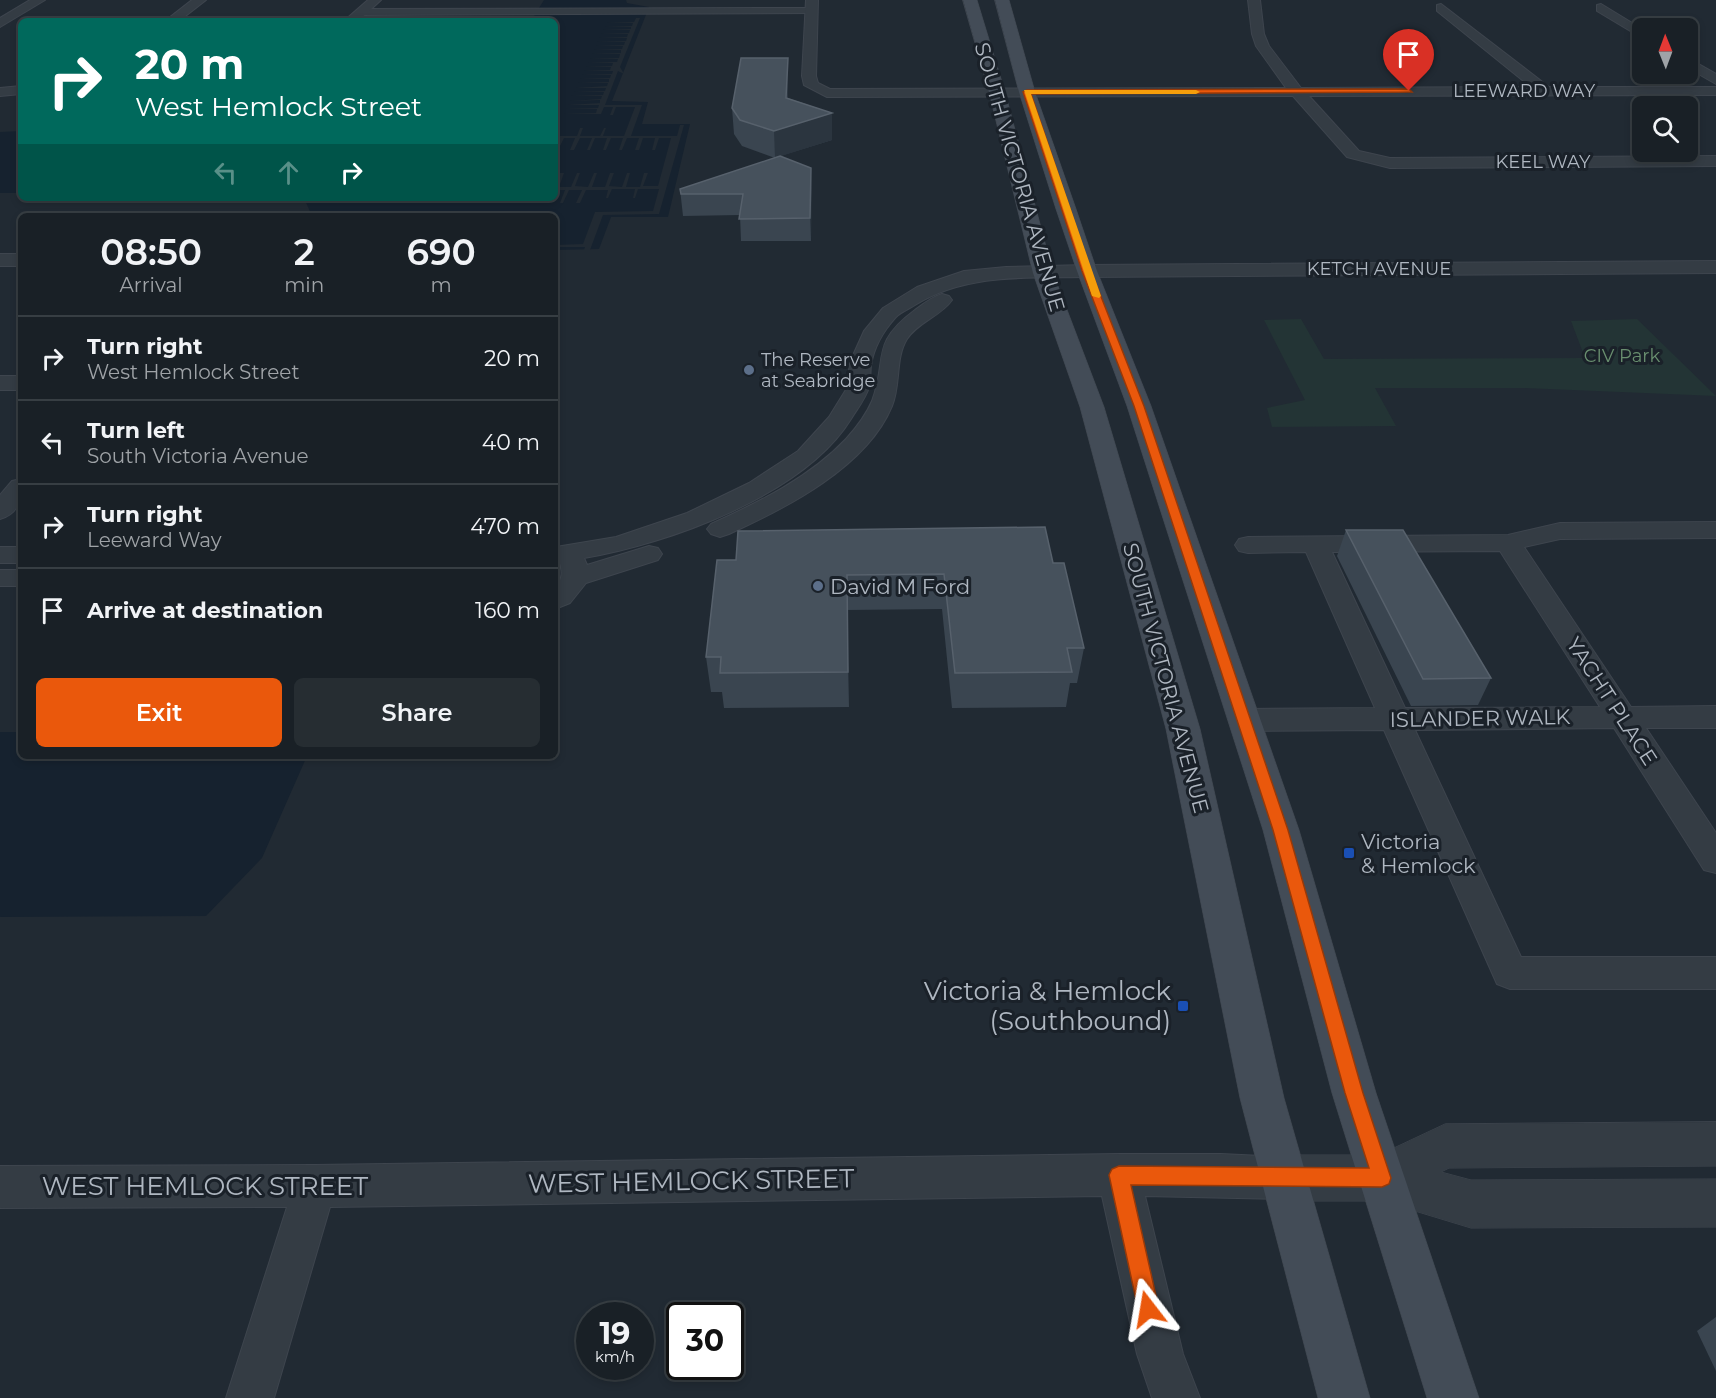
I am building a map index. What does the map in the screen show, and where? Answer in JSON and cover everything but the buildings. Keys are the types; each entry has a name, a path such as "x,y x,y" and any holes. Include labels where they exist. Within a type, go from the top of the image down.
{"main road":[{"name":"SOUTH VICTORIA AVENUE","path":"970,0 997,92 1043,273 1092,407 1183,729 1262,1098 1344,1398"},
{"name":"SOUTH VICTORIA AVENUE","path":"1002,0 1027,92 1087,271 1139,406 1281,830 1354,1093 1453,1398"}],"street":[{"path":"0,23 39,0"},
{"path":"175,18 200,0"},
{"path":"353,18 375,0"},
{"path":"1254,0 1258,34 1263,46 1296,91"},
{"path":"360,12 731,12 812,6"},
{"name":"LEEWARD WAY","path":"812,6 809,76 811,85 827,93 1716,91"},
{"path":"1441,8 1545,91"},
{"path":"1601,8 1632,28"},
{"path":"1698,68 1716,80"},
{"path":"0,92 18,90"},
{"name":"KEEL WAY","path":"1296,91 1348,150 1371,160 1390,163 1716,161"},
{"path":"0,260 18,260"},
{"name":"KETCH AVENUE","path":"1043,273 1716,267"},
{"path":"560,551 621,544 696,518 758,488 806,456 838,421 858,388 861,362 871,335 890,312 924,291 964,277 1006,273 1043,273"},
{"path":"575,578 710,533 770,506 821,474 858,440 881,407 890,378 893,346 912,322 942,300 977,289 1008,285 1043,273"},
{"path":"0,383 18,383"},
{"path":"0,511 18,490"},
{"path":"1248,545 1508,543 1560,531 1716,530"},
{"name":"YACHT PLACE","path":"1508,543 1716,860"},
{"path":"1316,545 1510,973 1716,973"},
{"path":"558,598 570,588 576,569 573,560 560,551"},
{"path":"0,555 18,555"},
{"path":"0,578 18,578"},
{"name":"ISLANDER WALK","path":"1244,720 1716,717"},
{"name":"WEST HEMLOCK STREET","path":"1382,1178 1445,1146 1716,1144"},
{"path":"1119,1175 1137,1263 1160,1354 1176,1398"},
{"name":"WEST HEMLOCK STREET","path":"0,1187 315,1186 1221,1175 1283,1178 1382,1178 1471,1204 1716,1203"},
{"path":"250,1398 315,1186"}],"green space":[{"name":"CIV Park","path":"1301,319 1324,359 1585,358 1571,321 1637,319 1716,396 1523,388 1375,388 1396,426 1272,427 1267,408 1305,400 1264,320"}],"water":[{"path":"544,0 626,0 627,3 649,7 612,101 648,102 642,124 690,124 668,217 611,217 599,249 558,250 558,213 311,213 305,201 558,201 558,18 533,18"},
{"path":"18,131 18,193 0,193 0,132"},
{"path":"0,732 18,732 18,759 306,759 262,858 206,916 0,917"}],"pier":[{"path":"636,18 640,18 620,67 624,74 618,71 605,105 642,105 631,136 677,136 680,125 684,125 659,214 603,215 590,250 584,250 585,247 558,247 558,245 583,244 595,212 653,211 659,189 638,189 635,198 633,198 635,189 612,189 608,198 606,198 608,190 586,190 580,203 576,203 582,190 569,190 563,203 560,203 565,190 558,190 560,173 564,173 559,187 571,187 577,173 580,173 575,186 588,187 594,173 597,173 592,187 605,187 610,173 614,173 609,186 622,187 627,173 630,173 626,187 640,187 644,173 648,173 643,186 658,186 671,138 659,138 655,150 652,150 655,138 643,138 639,150 635,150 639,138 627,138 622,150 619,150 623,138 611,138 606,150 603,150 607,138 595,138 590,150 587,150 592,138 580,138 574,150 570,150 575,138 564,138 558,150 560,139 558,136 577,136 580,128 583,128 580,136 600,136 606,128 603,136 624,136 635,107 616,107 613,115 610,115 613,107 604,107 601,114 563,114 596,113 597,109 565,109 598,108 599,105 568,105 600,103 600,100 570,101 601,99 602,96 571,96 603,95 604,92 574,92 605,91 606,88 576,88 607,86 608,83 578,83 609,82 609,79 580,79 610,78 611,75 582,75 612,74 613,71 584,71 610,70 611,67 586,67 612,66 613,63 588,62 617,62 618,59 590,59 619,58 620,54 592,54 621,53 621,50 594,50 622,49 623,46 596,46 624,45 625,42 597,42 626,41 627,38 599,38 627,37 628,34 601,34 629,33 630,30 603,30 631,29 631,27 605,27 632,26 633,23 607,23 634,22"}],"slow traffic":[{"path":"1096,296 1027,92 1196,92"}],"place":[{"name":"The Reserve at Seabridge","path":"749,370"},
{"name":"David M Ford","path":"818,586"},
{"name":"Victoria & Hemlock","path":"1349,853"},
{"name":"Victoria & Hemlock (Southbound)","path":"1183,1006"}],"route":[{"path":"1148,1309 1119,1175 1382,1178 1354,1093 1281,830 1139,406 1087,271 1027,92 1409,91"}]}
